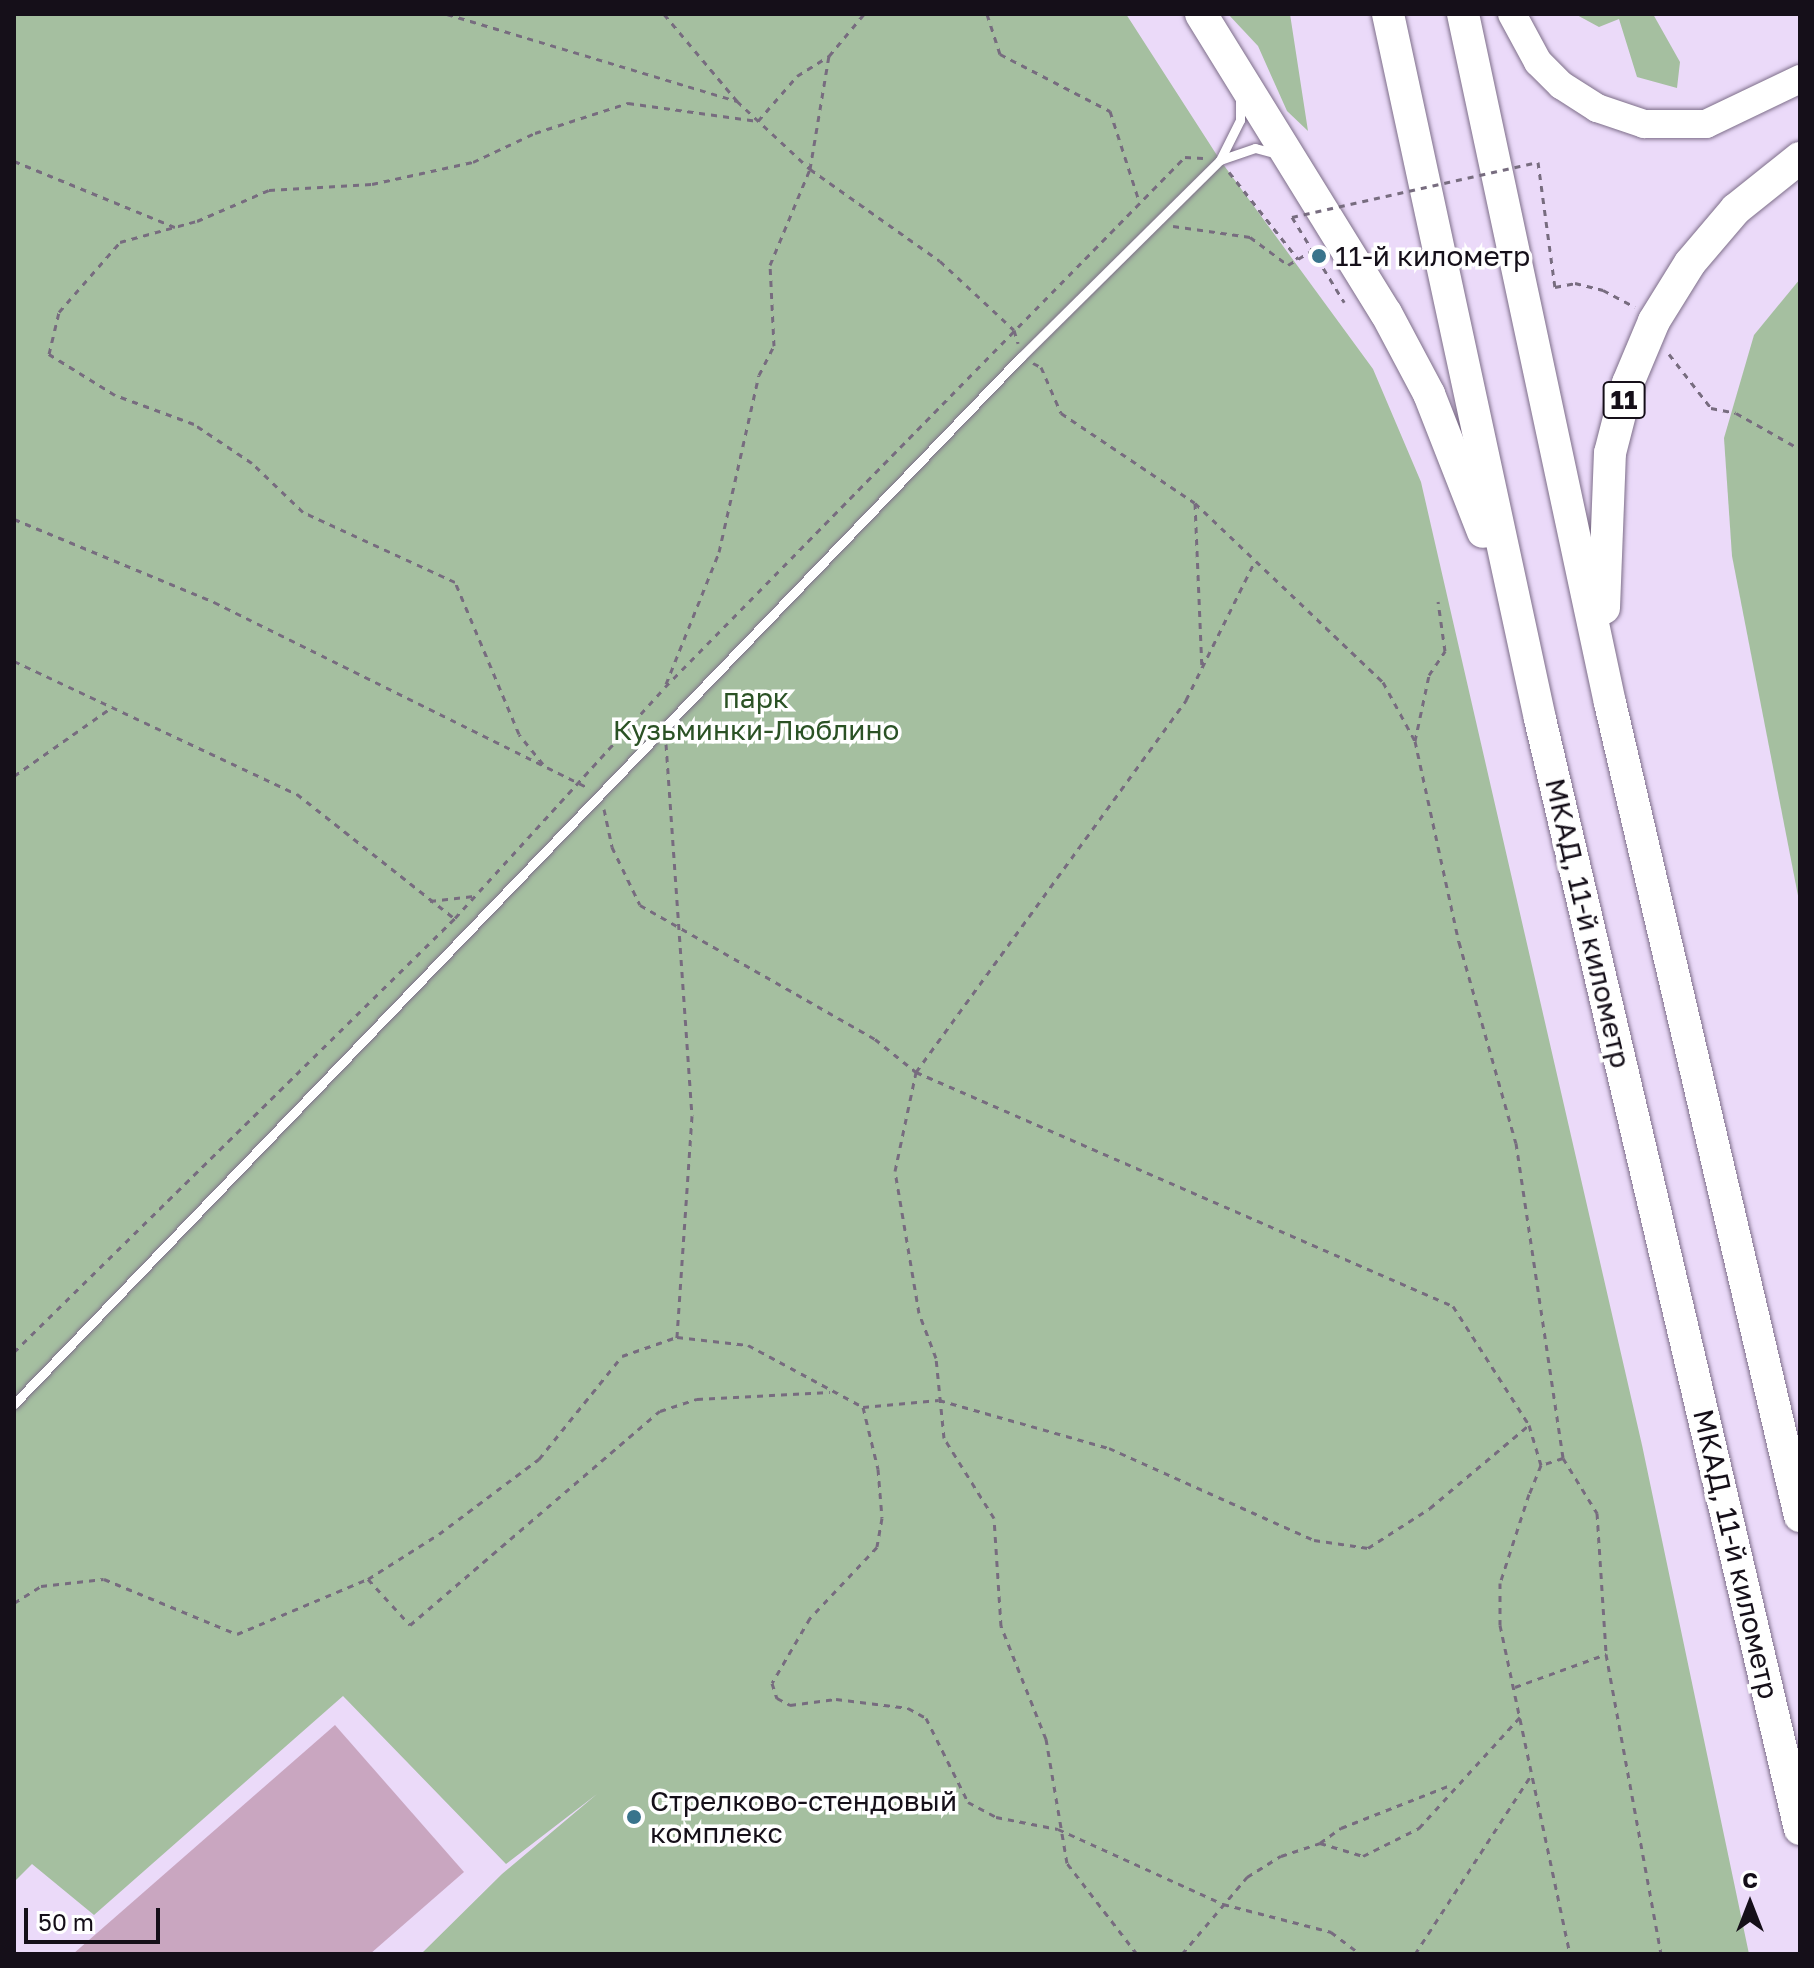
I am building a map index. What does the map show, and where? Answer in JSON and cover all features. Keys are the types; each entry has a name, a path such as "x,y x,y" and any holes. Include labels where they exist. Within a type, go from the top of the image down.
{"highway":[{"name":"МКАД, 11-й километр","path":"1388,14 1540,719 1800,1829"},
{"path":"1464,15 1610,703 1800,1516"},
{"path":"1204,23 1386,313 1429,394 1484,534 1540,719"},
{"name":"11","path":"1610,703 1602,571 1610,453 1628,383 1654,321 1690,263 1736,209 1800,158"}],"main road":[{"path":"1512,14 1538,62 1561,85 1597,108 1644,124 1706,124 1800,79"}],"lane":[{"path":"14,1404 1021,357 1220,160 1240,120 1237,78"},
{"path":"1220,160 1255,148 1290,160"}],"path":[{"path":"447,14 737,101"},
{"path":"664,14 737,101 810,169 940,261 1014,330 1021,357 1041,367 1061,413 1195,503 1383,682 1415,741 1459,942 1516,1143 1563,1458 1597,1513 1606,1654 1661,1954"},
{"path":"758,121 797,76 829,56 864,14"},
{"path":"987,14 1000,54 1110,111 1139,203"},
{"path":"665,687 719,552 759,375 774,346 770,265 810,169 829,56"},
{"path":"546,768 519,734 455,582 303,512 252,463 194,424 115,395 49,354 59,312 120,242 175,227 269,190 372,184 473,162 535,133 628,103 758,121"},
{"path":"14,1352 455,918 581,784 665,687 1185,157 1220,160 1298,259"},
{"path":"14,161 175,227"},
{"path":"1344,302 1292,217 1538,162 1555,287 1575,283 1603,290 1654,321 1677,370 1711,408 1736,413 1800,449"},
{"path":"1156,223 1250,237 1288,265 1313,250"},
{"path":"1195,503 1202,671"},
{"path":"14,519 214,602 581,784"},
{"path":"1137,1954 1067,1863 1058,1829 1046,1739 1001,1626 994,1518 944,1438 895,1171 916,1072 1202,671 1255,561"},
{"path":"1415,741 1429,675 1445,651 1438,601"},
{"path":"14,661 297,794 455,918"},
{"path":"14,776 112,707"},
{"path":"665,728 683,929 676,955 692,1116 677,1337"},
{"path":"601,794 612,847 640,905 875,1039 916,1072 1453,1306 1529,1425 1541,1465 1500,1583 1500,1625 1570,1954"},
{"path":"430,901 476,896"},
{"path":"14,1603 41,1586 104,1579 237,1634 368,1579 539,1459 622,1356 677,1337 748,1345 863,1407 939,1400 1109,1448 1314,1540 1368,1548 1430,1508 1529,1425"},
{"path":"368,1579 410,1625 660,1411 697,1399 832,1392"},
{"path":"863,1407 878,1469 882,1518 877,1547 810,1618 772,1683 777,1698 790,1705 836,1699 908,1708 926,1718 968,1802 996,1817 1058,1829 1223,1904 1331,1932 1360,1954"},
{"path":"1541,1465 1563,1458"},
{"path":"1514,1688 1606,1654"},
{"path":"1320,1843 1363,1856 1386,1849 1419,1828 1455,1783 1520,1717"},
{"path":"1415,1954 1532,1774"},
{"path":"1182,1954 1247,1877 1281,1856 1320,1843 1341,1828 1455,1783"}],"green space":[{"name":"парк Кузьминки-Люблино","path":"14,14 1126,14 1220,160 1373,369 1421,482 1642,1445 1749,1954 421,1954 502,1874 597,1794 506,1864 343,1696 94,1915 32,1864 14,1882"},
{"path":"1228,14 1290,14 1308,131 1287,111 1258,46"},
{"path":"1575,14 1653,14 1680,62 1677,88 1637,77 1619,19 1599,27"},
{"path":"1800,279 1800,906 1732,556 1724,438 1754,335"}],"building":[{"path":"335,1725 464,1872 370,1954 73,1954"}],"place":[{"name":"11-й километр","path":"1319,256"},
{"name":"Стрелково-стендовый комплекс","path":"634,1817"}]}
